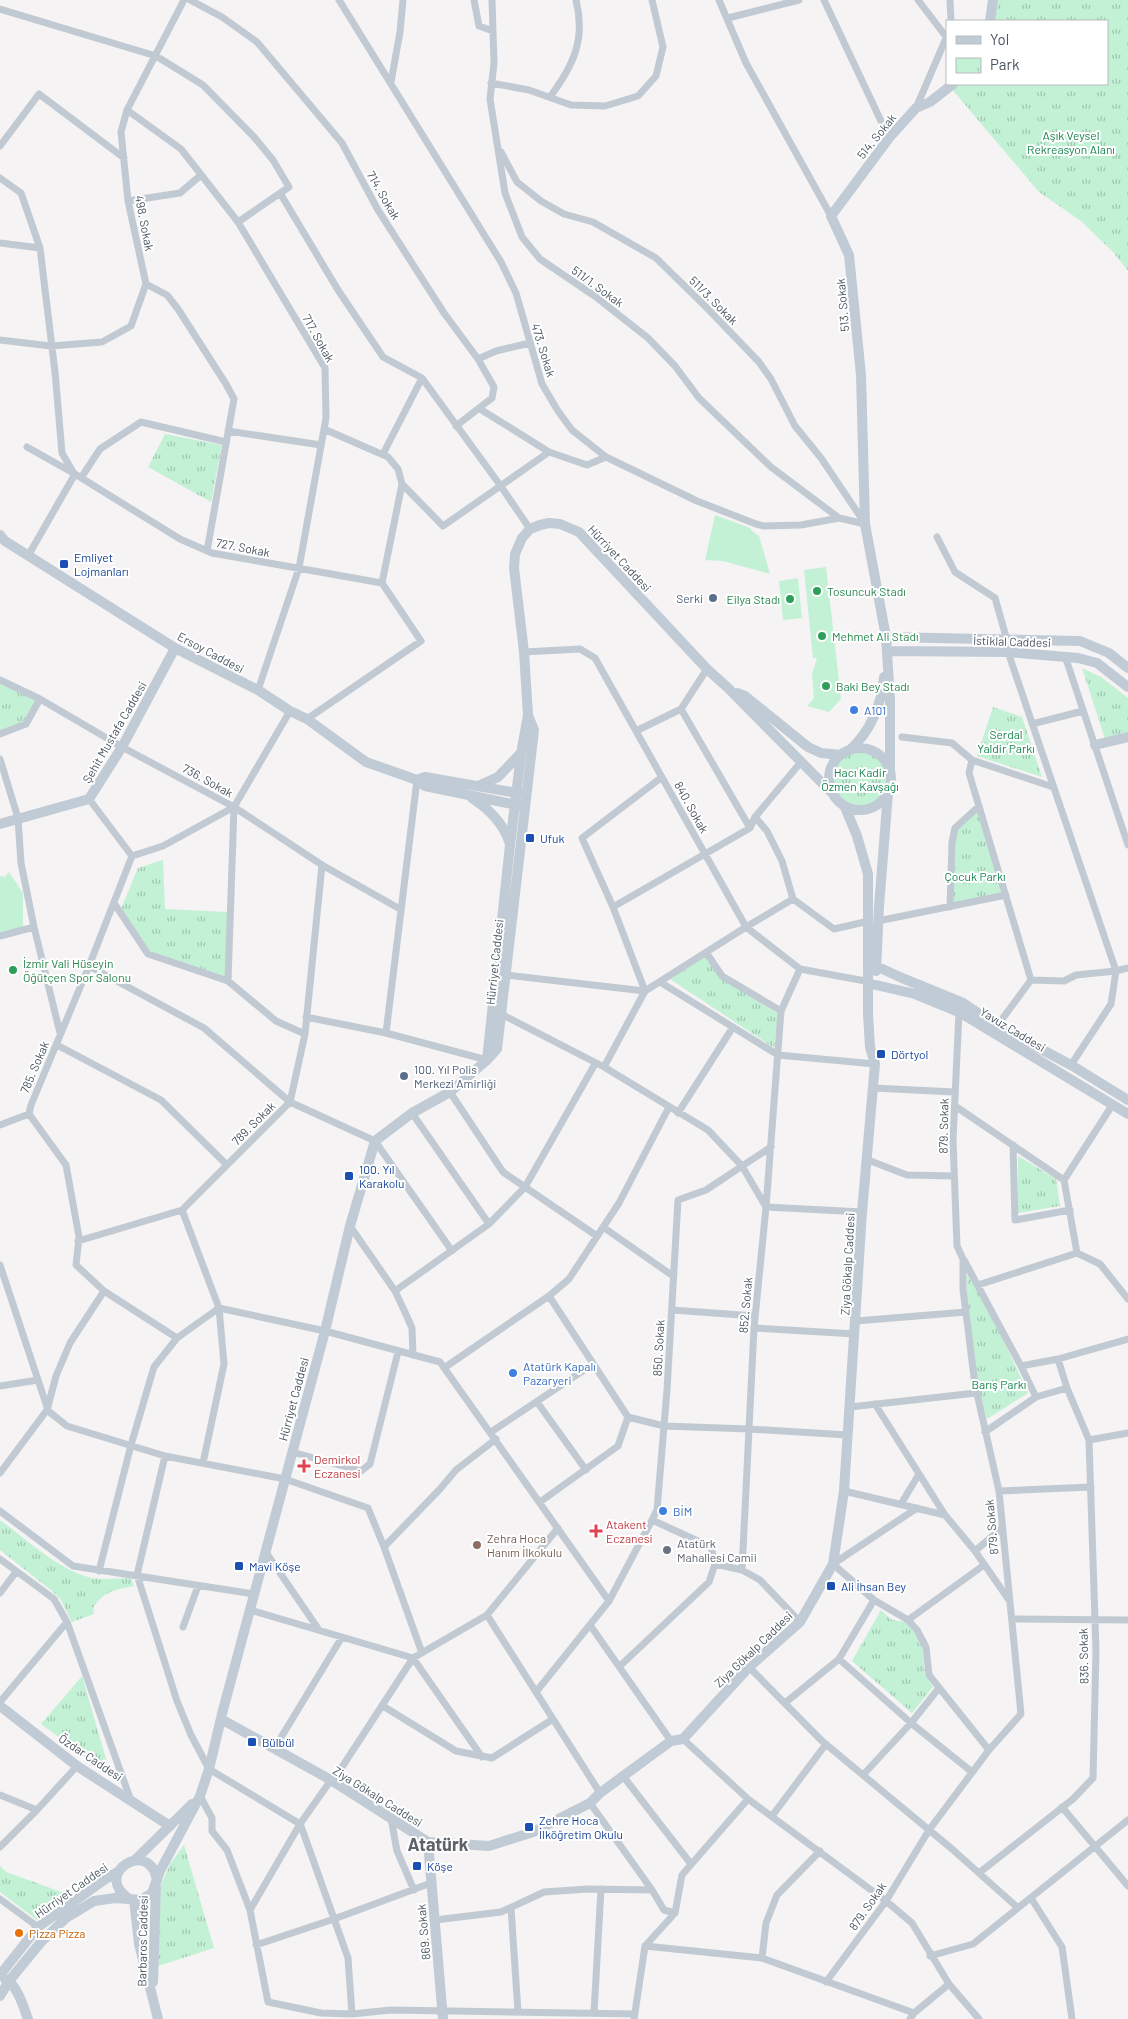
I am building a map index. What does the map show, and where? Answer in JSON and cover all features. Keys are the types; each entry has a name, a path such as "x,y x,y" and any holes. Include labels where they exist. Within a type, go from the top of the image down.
{"main road":[{"path":"990,20 993,0"},
{"name":"514. Sokak","path":"831,216 889,138 916,108 930,102 952,85"},
{"name":"513. Sokak","path":"831,216 849,255 861,375 865,524 886,638"},
{"name":"Hürriyet Caddesi","path":"3,1978 66,1918 94,1901 115,1898 147,1898 156,1884 200,1796 209,1769 265,1551 325,1330 350,1226 375,1141 412,1113 450,1092 497,1049 506,974 521,794 521,754 528,715 524,652 514,568 515,554 522,538 530,530 549,523 560,524 579,532 706,669 728,688"},
{"name":"Ersoy Caddesi","path":"0,535 5,541 28,556 175,648 258,690 307,720 366,762 417,780 425,786 520,806"},
{"path":"831,792 830,772 834,762 859,741 872,721 880,701 884,682 886,638"},
{"name":"İstiklal Caddesi","path":"886,638 1080,641 1109,653 1128,668"},
{"name":"Şehit Mustafa Caddesi","path":"0,824 89,799 122,747 175,648"},
{"path":"874,908 888,793 891,783 890,700 886,651"},
{"name":"İstiklal Caddesi","path":"886,651 1008,652 1065,656 1097,664 1128,687"},
{"path":"728,688 745,696 813,750 829,755 860,748 875,752 886,763 890,773"},
{"path":"728,688 845,807 854,810 869,809 882,801 888,793"},
{"name":"Hürriyet Caddesi","path":"521,794 534,730 528,715"},
{"path":"1095,746 1128,737"},
{"path":"478,786 498,776 513,764 521,754"},
{"name":"Ersoy Caddesi","path":"417,780 425,777 521,794"},
{"name":"Ersoy Caddesi","path":"470,796 492,814 504,829 510,845"},
{"name":"Hürriyet Caddesi","path":"487,1060 510,845 520,806"},
{"path":"845,807 858,836 868,874 874,908"},
{"name":"Ziya Gökalp Caddesi","path":"221,1719 332,1781 428,1842 489,1846 533,1832 590,1803 600,1792 671,1741 683,1739 749,1667 800,1622 833,1564 844,1491 862,1212 875,1064 870,1047 874,908"},
{"name":"Yavuz Caddesi","path":"873,964 963,1003 997,1026 1071,1066 1128,1100"},
{"name":"Yavuz Caddesi","path":"872,983 915,994 959,1012 1128,1114"},
{"name":"Özdar Caddesi","path":"0,1706 77,1766 130,1798 170,1826"},
{"name":"Hürriyet Caddesi","path":"131,1899 118,1889 116,1883 118,1872 123,1865 136,1860 200,1796"},
{"name":"869. Sokak","path":"428,1842 443,2015"},
{"path":"136,1860 148,1863 156,1874 156,1884"},
{"name":"Hürriyet Caddesi","path":"0,1996 3,1978 38,1927 118,1872"},
{"name":"Barbaros Caddesi","path":"153,1995 153,1935 156,1884"},
{"name":"Barbaros Caddesi","path":"131,1899 139,1944 158,2019"},
{"path":"3,1978 17,1994 28,2019"}],"street":[{"name":"498. Sokak","path":"146,284 128,202 120,132 127,110 184,0"},
{"name":"714. Sokak","path":"190,0 222,17 257,42 342,143 378,210 444,313 478,359 494,387 492,398 456,426"},
{"name":"473. Sokak","path":"339,0 501,262 516,293 542,384 572,430 606,457 697,502 756,524 764,526 801,525 839,518 865,524"},
{"path":"391,82 400,32 402,0"},
{"path":"474,0 479,26 493,31"},
{"name":"511/1. Sokak","path":"492,0 494,63 490,99 505,194 522,237 540,259 596,297 648,338 675,366 699,398 771,467 839,518"},
{"path":"550,97 566,76 578,48 580,17 576,0"},
{"path":"491,82 529,90 571,105 605,106 638,96 656,76 663,48 652,0"},
{"name":"513. Sokak","path":"719,0 746,63 831,216"},
{"path":"728,18 799,0"},
{"path":"824,0 889,138"},
{"path":"916,108 946,37 918,0"},
{"path":"950,0 952,20"},
{"path":"0,9 156,56 203,85 254,137 273,160 289,187 238,222"},
{"path":"0,146 38,94 124,158"},
{"name":"717. Sokak","path":"127,110 181,150 238,222 325,368 326,418 299,568 258,690"},
{"name":"511/3. Sokak","path":"498,148 517,182 541,201 564,214 593,222 656,258 706,306 760,362 771,378 795,426 822,458 865,524"},
{"path":"128,202 180,193 201,174"},
{"path":"0,178 22,193 40,248 62,453 78,476"},
{"path":"280,193 338,290 382,357 422,378 500,485 530,530"},
{"path":"0,243 40,248"},
{"path":"0,340 51,346 102,342 131,326 146,284 167,295 226,384 234,400 207,551"},
{"path":"478,359 496,351 530,342"},
{"path":"383,454 422,378"},
{"path":"480,409 549,452 587,464 606,457"},
{"path":"28,556 78,476 100,449 141,422 226,442"},
{"path":"307,720 421,641 382,583 402,484 398,469 383,454 324,429"},
{"path":"228,431 321,445"},
{"name":"727. Sokak","path":"27,447 180,539 207,551 382,583"},
{"path":"402,484 443,526 549,452"},
{"path":"936,537 955,572 995,598 1007,640 1008,652 1116,971 1111,1004 1071,1066"},
{"name":"840. Sokak","path":"524,652 580,649 595,658 746,926 800,969 872,983"},
{"path":"1065,656 1128,845"},
{"path":"636,731 681,709 706,669"},
{"name":"736. Sokak","path":"0,680 40,699 122,747 234,808 322,865 400,908"},
{"path":"0,734 26,724 40,699"},
{"path":"681,709 750,828"},
{"path":"228,981 234,808 290,711"},
{"path":"1032,724 1083,711"},
{"path":"902,738 952,743 972,760 1053,787"},
{"path":"0,759 18,818 21,863 34,927 60,1034"},
{"path":"972,760 969,773 1031,980"},
{"path":"613,907 750,828 755,817 801,762"},
{"path":"645,991 613,907 582,838 662,777"},
{"path":"386,1033 417,780"},
{"path":"89,799 132,856 163,846 234,808"},
{"path":"950,907 952,842 955,828 979,806"},
{"path":"755,817 768,831 782,861 793,899 834,929 1006,895"},
{"name":"785. Sokak","path":"132,856 29,1114 66,1165 79,1236 76,1266 104,1291 176,1338"},
{"name":"789. Sokak","path":"78,1241 182,1210 290,1102 306,1034 306,1017 322,865"},
{"path":"604,1067 645,991 746,926 793,899"},
{"path":"114,903 148,954 228,981 276,1021 306,1034"},
{"path":"0,936 34,927"},
{"path":"706,952 722,976 781,1011"},
{"path":"851,978 873,964"},
{"path":"89,966 204,1028 290,1102 375,1141 452,1251"},
{"path":"1031,980 1064,981 1076,975 1128,968"},
{"name":"852. Sokak","path":"742,1570 754,1316 766,1207 781,1011 800,969"},
{"path":"506,974 645,991"},
{"path":"997,1026 1031,980"},
{"path":"660,982 778,1055 875,1064"},
{"name":"879. Sokak","path":"826,1982 886,1901 929,1830 989,1750 1021,1714 999,1491 976,1393 966,1312 963,1259 957,1246 953,1140 959,1012"},
{"path":"501,1014 604,1067 708,1130 742,1166 766,1207 862,1212"},
{"path":"306,1017 386,1033 487,1060"},
{"path":"678,1113 733,1027"},
{"path":"57,1045 162,1100 227,1165"},
{"path":"395,1292 489,1224 525,1187 595,1064"},
{"path":"873,1088 955,1092"},
{"path":"450,1092 503,1172 597,1236"},
{"path":"1078,1253 1064,1180 1113,1104"},
{"path":"955,1106 1064,1180"},
{"path":"444,1368 550,1296 569,1278 619,1203 669,1107"},
{"path":"412,1113 489,1224"},
{"path":"0,1125 29,1114"},
{"path":"1013,1145 1016,1220 1070,1210"},
{"name":"850. Sokak","path":"536,1692 609,1601 657,1510 678,1200 706,1190 771,1147"},
{"path":"868,1160 908,1175 954,1176"},
{"path":"182,1210 219,1308 224,1364 203,1463"},
{"path":"350,1226 395,1292 412,1328 413,1355"},
{"path":"603,1228 673,1276"},
{"path":"978,1285 1078,1253 1100,1264 1128,1299"},
{"path":"963,1259 1036,1397"},
{"path":"0,1265 47,1410 67,1426 165,1456 285,1479 368,1508 422,1653"},
{"path":"0,1473 47,1410 56,1376 70,1343 104,1291"},
{"path":"550,1296 628,1417 664,1426 749,1428 848,1435"},
{"path":"99,1571 131,1445 154,1367 176,1338 219,1308 325,1330 398,1352 440,1362 609,1601"},
{"path":"672,1310 754,1316"},
{"path":"856,1321 966,1312"},
{"path":"754,1328 855,1334"},
{"path":"1021,1366 1058,1359 1128,1340"},
{"path":"292,1452 361,1471 370,1464 398,1352"},
{"name":"836. Sokak","path":"979,1873 1073,1799 1093,1778 1096,1651 1089,1440 1067,1388 1058,1359"},
{"path":"491,1432 593,1364"},
{"path":"0,1386 38,1380"},
{"path":"985,1432 1036,1397 1067,1388"},
{"path":"850,1407 976,1393"},
{"path":"536,1402 586,1470"},
{"path":"875,1404 945,1514 975,1551 1010,1601"},
{"path":"540,1502 618,1446 628,1417"},
{"path":"1089,1440 1128,1433"},
{"path":"384,1547 456,1470 496,1439"},
{"path":"165,1456 137,1575 177,1701 191,1735 209,1769 300,1825 348,1958 352,2014"},
{"path":"901,1504 919,1474"},
{"path":"999,1491 1091,1488"},
{"path":"844,1491 945,1514"},
{"path":"917,1508 833,1564 874,1600 908,1620 917,1630 926,1647 929,1675 989,1750"},
{"path":"0,1511 73,1566 254,1594"},
{"path":"620,1666 709,1582 715,1564 711,1547 652,1520"},
{"path":"250,1910 300,1825 383,1706 413,1658 487,1615 558,1528"},
{"path":"975,1551 1002,1528"},
{"path":"265,1551 319,1630"},
{"path":"0,1559 54,1599 67,1622 130,1798"},
{"path":"715,1564 742,1570 760,1580 800,1622"},
{"path":"908,1620 984,1565"},
{"path":"0,1593 16,1572"},
{"path":"183,1627 198,1586"},
{"path":"785,1703 839,1659 874,1600"},
{"path":"250,1610 413,1658 482,1757"},
{"path":"487,1615 600,1792"},
{"path":"1012,1619 1128,1620"},
{"path":"0,1702 67,1622"},
{"path":"590,1625 671,1741"},
{"path":"274,1749 342,1637"},
{"path":"839,1659 911,1723 972,1772"},
{"path":"749,1667 826,1744 929,1830 1018,1908"},
{"path":"863,1775 911,1723 939,1688"},
{"path":"383,1706 456,1751 492,1758 553,1720"},
{"path":"683,1739 748,1799 820,1851 912,1922 930,1956 979,2019"},
{"path":"772,1816 826,1744"},
{"path":"0,1847 77,1766"},
{"path":"623,1776 691,1864"},
{"path":"0,1795 37,1810"},
{"path":"200,1796 212,1818 212,1831 226,1850 250,1910 268,2002 321,2013 352,2014 391,2010 443,2015 518,2012 594,2013 634,2016 645,1946 674,1913 682,1874 748,1799"},
{"path":"590,1803 652,1890 664,1910 674,1913"},
{"path":"1062,1807 1128,1886"},
{"name":"869. Sokak","path":"391,1818 397,1851 414,1890"},
{"path":"930,1956 972,1944 1128,1820"},
{"path":"762,1958 766,1923 777,1895 820,1851"},
{"path":"256,1945 334,1919 431,1883"},
{"path":"435,1920 502,1912 544,1892 601,1889 652,1890"},
{"path":"594,2013 601,1889"},
{"path":"1031,1898 1062,1946 1072,2019"},
{"path":"0,1899 38,1927"},
{"path":"511,1908 518,2012"},
{"path":"645,1946 762,1958 912,2016 950,1984"}],"green space":[{"name":"Aşık Veysel Rekreasyon Alanı","path":"997,0 1128,0 1128,271 1113,252 1081,221 1039,192 951,88 956,85 1108,85 1108,20 994,20"},
{"path":"165,434 222,445 211,502 148,467"},
{"path":"715,515 750,528 759,536 770,574 723,561 705,560"},
{"path":"826,567 841,699 829,712 807,706 814,698 812,674 817,658 813,658 804,570"},
{"name":"Eilya Stadı","path":"798,578 802,618 783,620 779,581"},
{"path":"1082,668 1101,677 1128,698 1128,732 1105,739"},
{"path":"0,683 37,700 23,722 0,731"},
{"name":"Serdal Yaldir Parkı","path":"993,707 1022,717 1042,777 977,756"},
{"name":"Hacı Kadir Özmen Kavşağı","path":"860,748 872,750 882,757 889,767 891,779 889,791 882,801 872,808 860,810 848,808 838,801 831,791 829,779 831,767 838,757 848,750"},
{"name":"Çocuk Parkı","path":"979,806 1006,895 950,907 955,828"},
{"path":"163,860 165,909 228,912 226,978 152,953 121,909 138,868"},
{"path":"9,872 23,893 23,929 0,933 0,876 5,877"},
{"path":"705,956 720,977 778,1014 774,1048 670,979"},
{"path":"1018,1156 1056,1179 1060,1206 1018,1213"},
{"name":"Barış Parkı","path":"967,1271 978,1285 1028,1393 987,1419 971,1346"},
{"path":"0,1520 44,1554 68,1569 92,1578 131,1578 134,1586 116,1590 106,1595 93,1608 94,1614 72,1622 61,1600 52,1591 0,1550"},
{"path":"881,1610 892,1620 907,1622 922,1644 925,1675 933,1687 912,1713 852,1661"},
{"path":"82,1676 111,1776 41,1724"},
{"path":"184,1845 214,1948 158,1966 161,1885 170,1864"},
{"path":"0,1866 6,1872 70,1895 37,1920 0,1892"}],"place":[{"name":"Emliyet Lojmanları","path":"64,564"},
{"name":"Tosuncuk Stadı","path":"817,591"},
{"name":"Serki","path":"713,598"},
{"name":"Eilya Stadı","path":"790,599"},
{"name":"Mehmet Ali Stadı","path":"822,636"},
{"name":"Baki Bey Stadı","path":"826,686"},
{"name":"A101","path":"854,710"},
{"name":"Ufuk","path":"530,838"},
{"name":"İzmir Vali Hüseyin Öğütçen Spor Salonu","path":"13,970"},
{"name":"Dörtyol","path":"881,1054"},
{"name":"100. Yıl Polis Merkezi Amirliği","path":"404,1076"},
{"name":"100. Yıl Karakolu","path":"349,1176"},
{"name":"Atatürk Kapalı Pazaryeri","path":"513,1373"},
{"name":"Demirkol Eczanesi","path":"304,1466"},
{"name":"BİM","path":"663,1511"},
{"name":"Atakent Eczanesi","path":"596,1531"},
{"name":"Zehra Hoca Hanım İlkokulu","path":"477,1545"},
{"name":"Atatürk Mahallesi Camii","path":"667,1550"},
{"name":"Mavi Köşe","path":"239,1566"},
{"name":"Ali İhsan Bey","path":"831,1586"},
{"name":"Bülbül","path":"252,1742"},
{"name":"Zehre Hoca İlköğretim Okulu","path":"529,1827"},
{"name":"Köşe","path":"417,1866"},
{"name":"Pizza Pizza","path":"19,1933"}],"district":[{"name":"Atatürk","path":"438,1844"}]}
